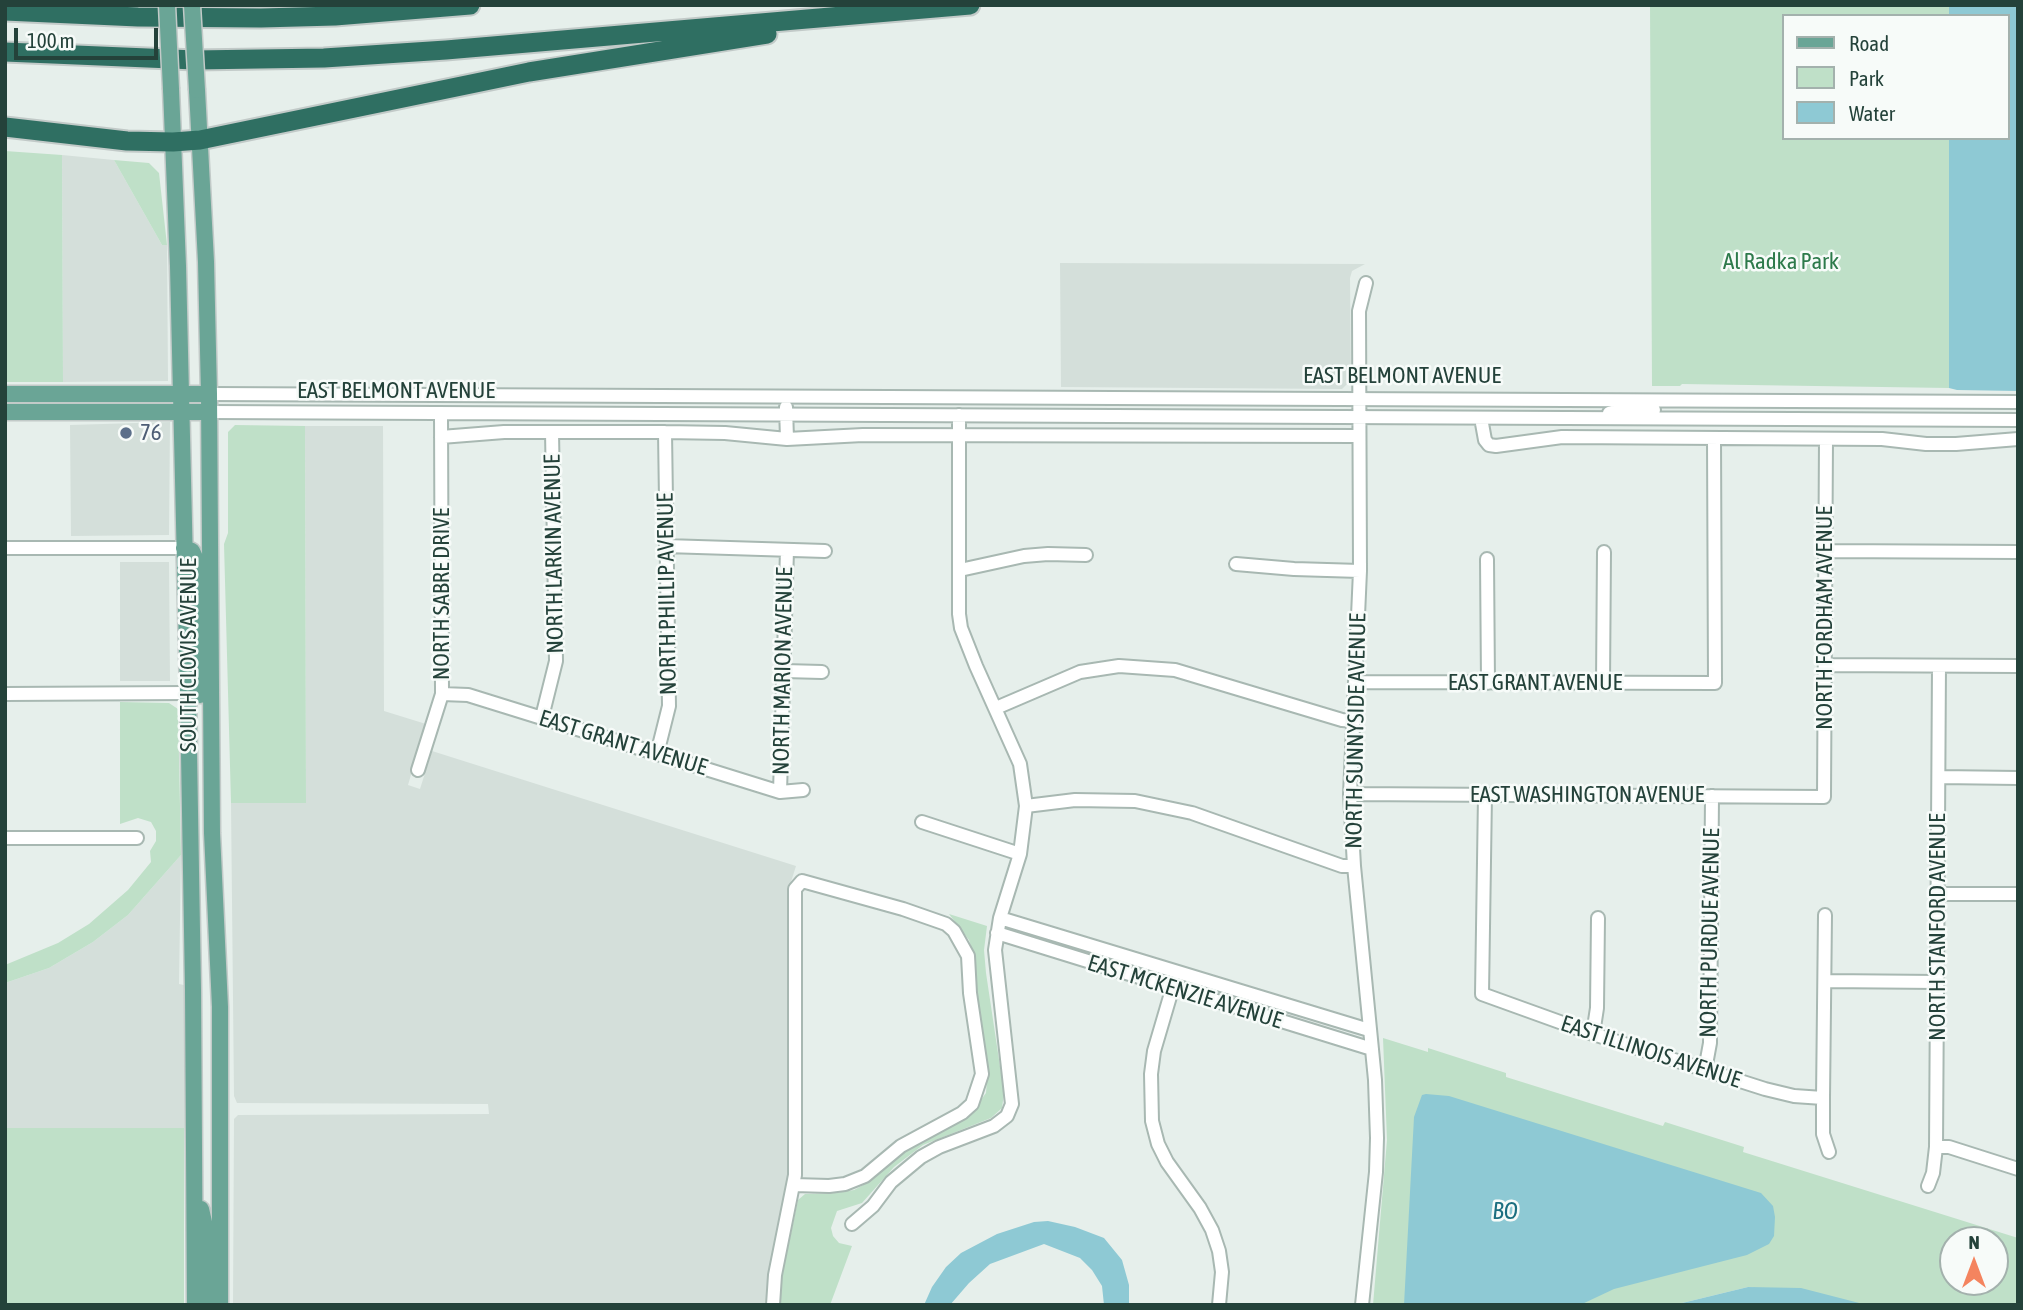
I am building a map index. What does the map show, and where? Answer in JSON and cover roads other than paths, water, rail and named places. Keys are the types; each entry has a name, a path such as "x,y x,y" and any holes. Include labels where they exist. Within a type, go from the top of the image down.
{"highway":[{"path":"5,10 138,18 261,18 335,16 470,5"},
{"path":"5,52 195,60 337,57 970,5"},
{"path":"5,128 78,138 173,142 200,140 529,72 924,9"}],"main road":[{"name":"SOUTH CLOVIS AVENUE","path":"167,5 181,394 188,693 195,1305"},
{"name":"SOUTH CLOVIS AVENUE","path":"192,5 209,394 212,833 220,1007 220,1305"},
{"name":"EAST BELMONT AVENUE","path":"5,394 209,394"},
{"name":"EAST BELMONT AVENUE","path":"5,412 209,412"},
{"path":"184,548 192,551 197,562 197,623 210,667"},
{"path":"186,611 199,658 200,736 204,743 211,747"},
{"path":"195,1183 206,1231 207,1305"}],"street":[{"name":"NORTH SUNNYSIDE AVENUE","path":"1362,1305 1376,1172 1377,1107 1354,866 1350,794 1360,571 1359,311 1366,283"},
{"name":"EAST BELMONT AVENUE","path":"209,394 2018,402"},
{"path":"786,396 787,439"},
{"path":"1585,419 1624,410 1692,410 1699,401"},
{"path":"1940,444 1941,402"},
{"name":"EAST BELMONT AVENUE","path":"209,412 2018,420"},
{"name":"NORTH SABRE DRIVE","path":"418,770 442,694 441,414"},
{"path":"852,1224 873,1206 905,1169 939,1147 994,1126 1010,1111 1012,1091 995,950 1000,918 1020,854 1026,806 1020,764 961,628 959,415"},
{"name":"EAST BELMONT AVENUE","path":"1481,418 1485,440 1496,446 1562,437 1882,439 1940,444 2018,439"},
{"path":"442,437 504,432 725,433 787,439 863,435 1359,436"},
{"name":"NORTH LARKIN AVENUE","path":"542,717 556,661 552,432"},
{"name":"NORTH PHILLIP AVENUE","path":"657,754 669,706 665,432"},
{"name":"EAST GRANT AVENUE","path":"1355,682 1714,683 1714,438"},
{"name":"NORTH FORDHAM AVENUE","path":"1824,797 1826,439"},
{"path":"666,546 825,551"},
{"path":"5,548 184,548"},
{"name":"NORTH MARION AVENUE","path":"780,792 787,550"},
{"path":"1825,551 2018,552"},
{"path":"1603,683 1604,552"},
{"path":"960,570 1024,556 1086,555"},
{"path":"1487,559 1488,683"},
{"path":"1236,564 1360,571"},
{"path":"1826,665 2018,666"},
{"path":"996,708 1080,672 1119,666 1175,670 1342,720 1354,721"},
{"name":"NORTH STANFORD AVENUE","path":"1928,1186 1933,1173 1936,1147 1939,666"},
{"path":"783,671 822,672"},
{"path":"5,694 188,693"},
{"name":"EAST GRANT AVENUE","path":"442,694 468,695 780,792 803,790"},
{"path":"1939,777 2018,778"},
{"name":"EAST WASHINGTON AVENUE","path":"1350,794 1824,797"},
{"name":"EAST ILLINOIS AVENUE","path":"1485,795 1482,994 1593,1034 1765,1089 1794,1096 1823,1098"},
{"name":"NORTH PURDUE AVENUE","path":"1705,1070 1710,1043 1712,796"},
{"path":"1026,806 1105,799 1148,803 1192,813 1342,866 1354,866"},
{"path":"922,822 1020,854"},
{"path":"5,838 137,838"},
{"path":"773,1305 775,1275 794,1185 795,889 802,881 903,909 946,924 954,931 968,956 970,993 982,1074 972,1104 962,1113 901,1146 865,1176 845,1184 794,1185"},
{"path":"1939,894 2018,894"},
{"path":"1825,915 1823,1098 1824,1134 1829,1152"},
{"name":"EAST MCKENZIE AVENUE","path":"1000,918 1369,1030"},
{"path":"1593,1034 1597,1007 1598,918"},
{"name":"EAST MCKENZIE AVENUE","path":"997,933 1372,1049"},
{"path":"1177,972 1154,1051 1151,1074 1152,1121 1158,1144 1167,1162 1200,1208 1212,1230 1222,1272 1219,1305"},
{"path":"1825,981 1938,982"},
{"path":"1936,1147 1949,1147 2018,1169"}],"water":[{"path":"1949,5 2018,5 2018,391 1949,388 1949,140 2009,140 2009,14 1949,14"},
{"name":"BO","path":"1422,1095 1449,1096 1761,1193 1773,1206 1774,1236 1769,1244 1747,1255 1614,1289 1580,1305 1404,1305 1414,1117"},
{"path":"1048,1221 1075,1227 1104,1238 1122,1260 1129,1285 1129,1305 1104,1305 1102,1286 1092,1270 1080,1258 1044,1244 990,1264 950,1305 924,1305 946,1267 961,1253 997,1234 1034,1222"},
{"path":"1748,1287 1801,1288 1867,1305 1674,1305"}],"place":[{"name":"76","path":"126,433"}],"park label":[{"name":"Al Radka Park","path":"1781,262"}]}
